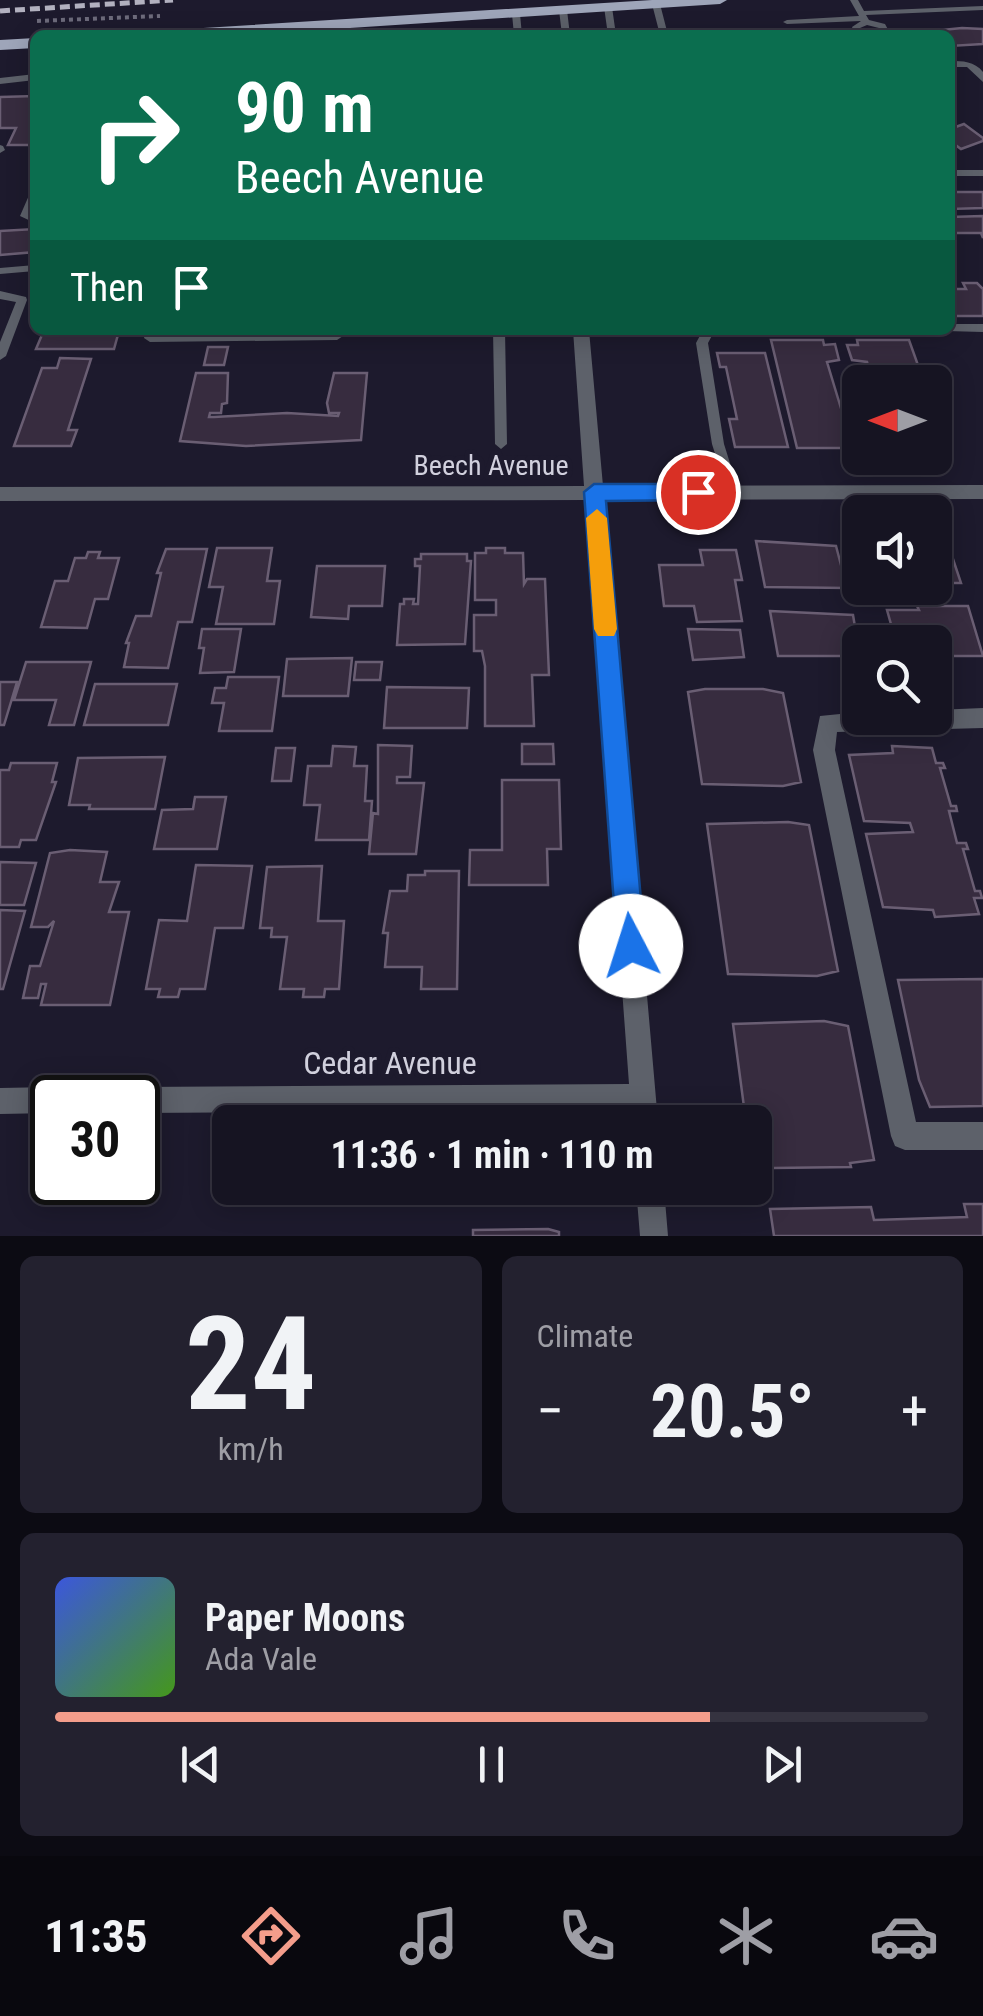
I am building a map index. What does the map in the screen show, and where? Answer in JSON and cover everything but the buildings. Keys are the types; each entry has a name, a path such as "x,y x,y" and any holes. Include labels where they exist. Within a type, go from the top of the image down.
{"main road":[{"path":"347,30 720,0"},
{"path":"0,45 30,43"}],"street":[{"path":"581,335 644,1105"},
{"name":"Beech Avenue","path":"0,494 983,492"},
{"path":"983,718 828,722 824,750 905,1136 983,1136"},
{"path":"0,1101 30,1100"},
{"name":"Cedar Avenue","path":"160,1100 391,1105"},
{"path":"651,1205 654,1236"}],"lane":[{"path":"854,0 864,18 884,30"},
{"path":"656,4 663,30"},
{"path":"608,7 611,30"},
{"path":"787,22 983,8"},
{"path":"563,10 565,30"},
{"path":"516,14 518,30"},
{"path":"857,30 864,18"},
{"path":"955,64 977,68 983,79"},
{"path":"0,81 30,78"},
{"path":"955,173 983,172"},
{"path":"1,273 30,269"},
{"path":"0,295 22,300 0,356"},
{"path":"955,328 983,328"},
{"path":"151,335 150,338 338,335"},
{"path":"499,335 501,444"},
{"path":"706,335 702,343 718,444 733,492"}],"railway":[{"path":"0,11 173,0"}],"slow traffic":[{"path":"597,518 606,629"}],"route":[{"path":"631,946 594,492 698,492"}]}
